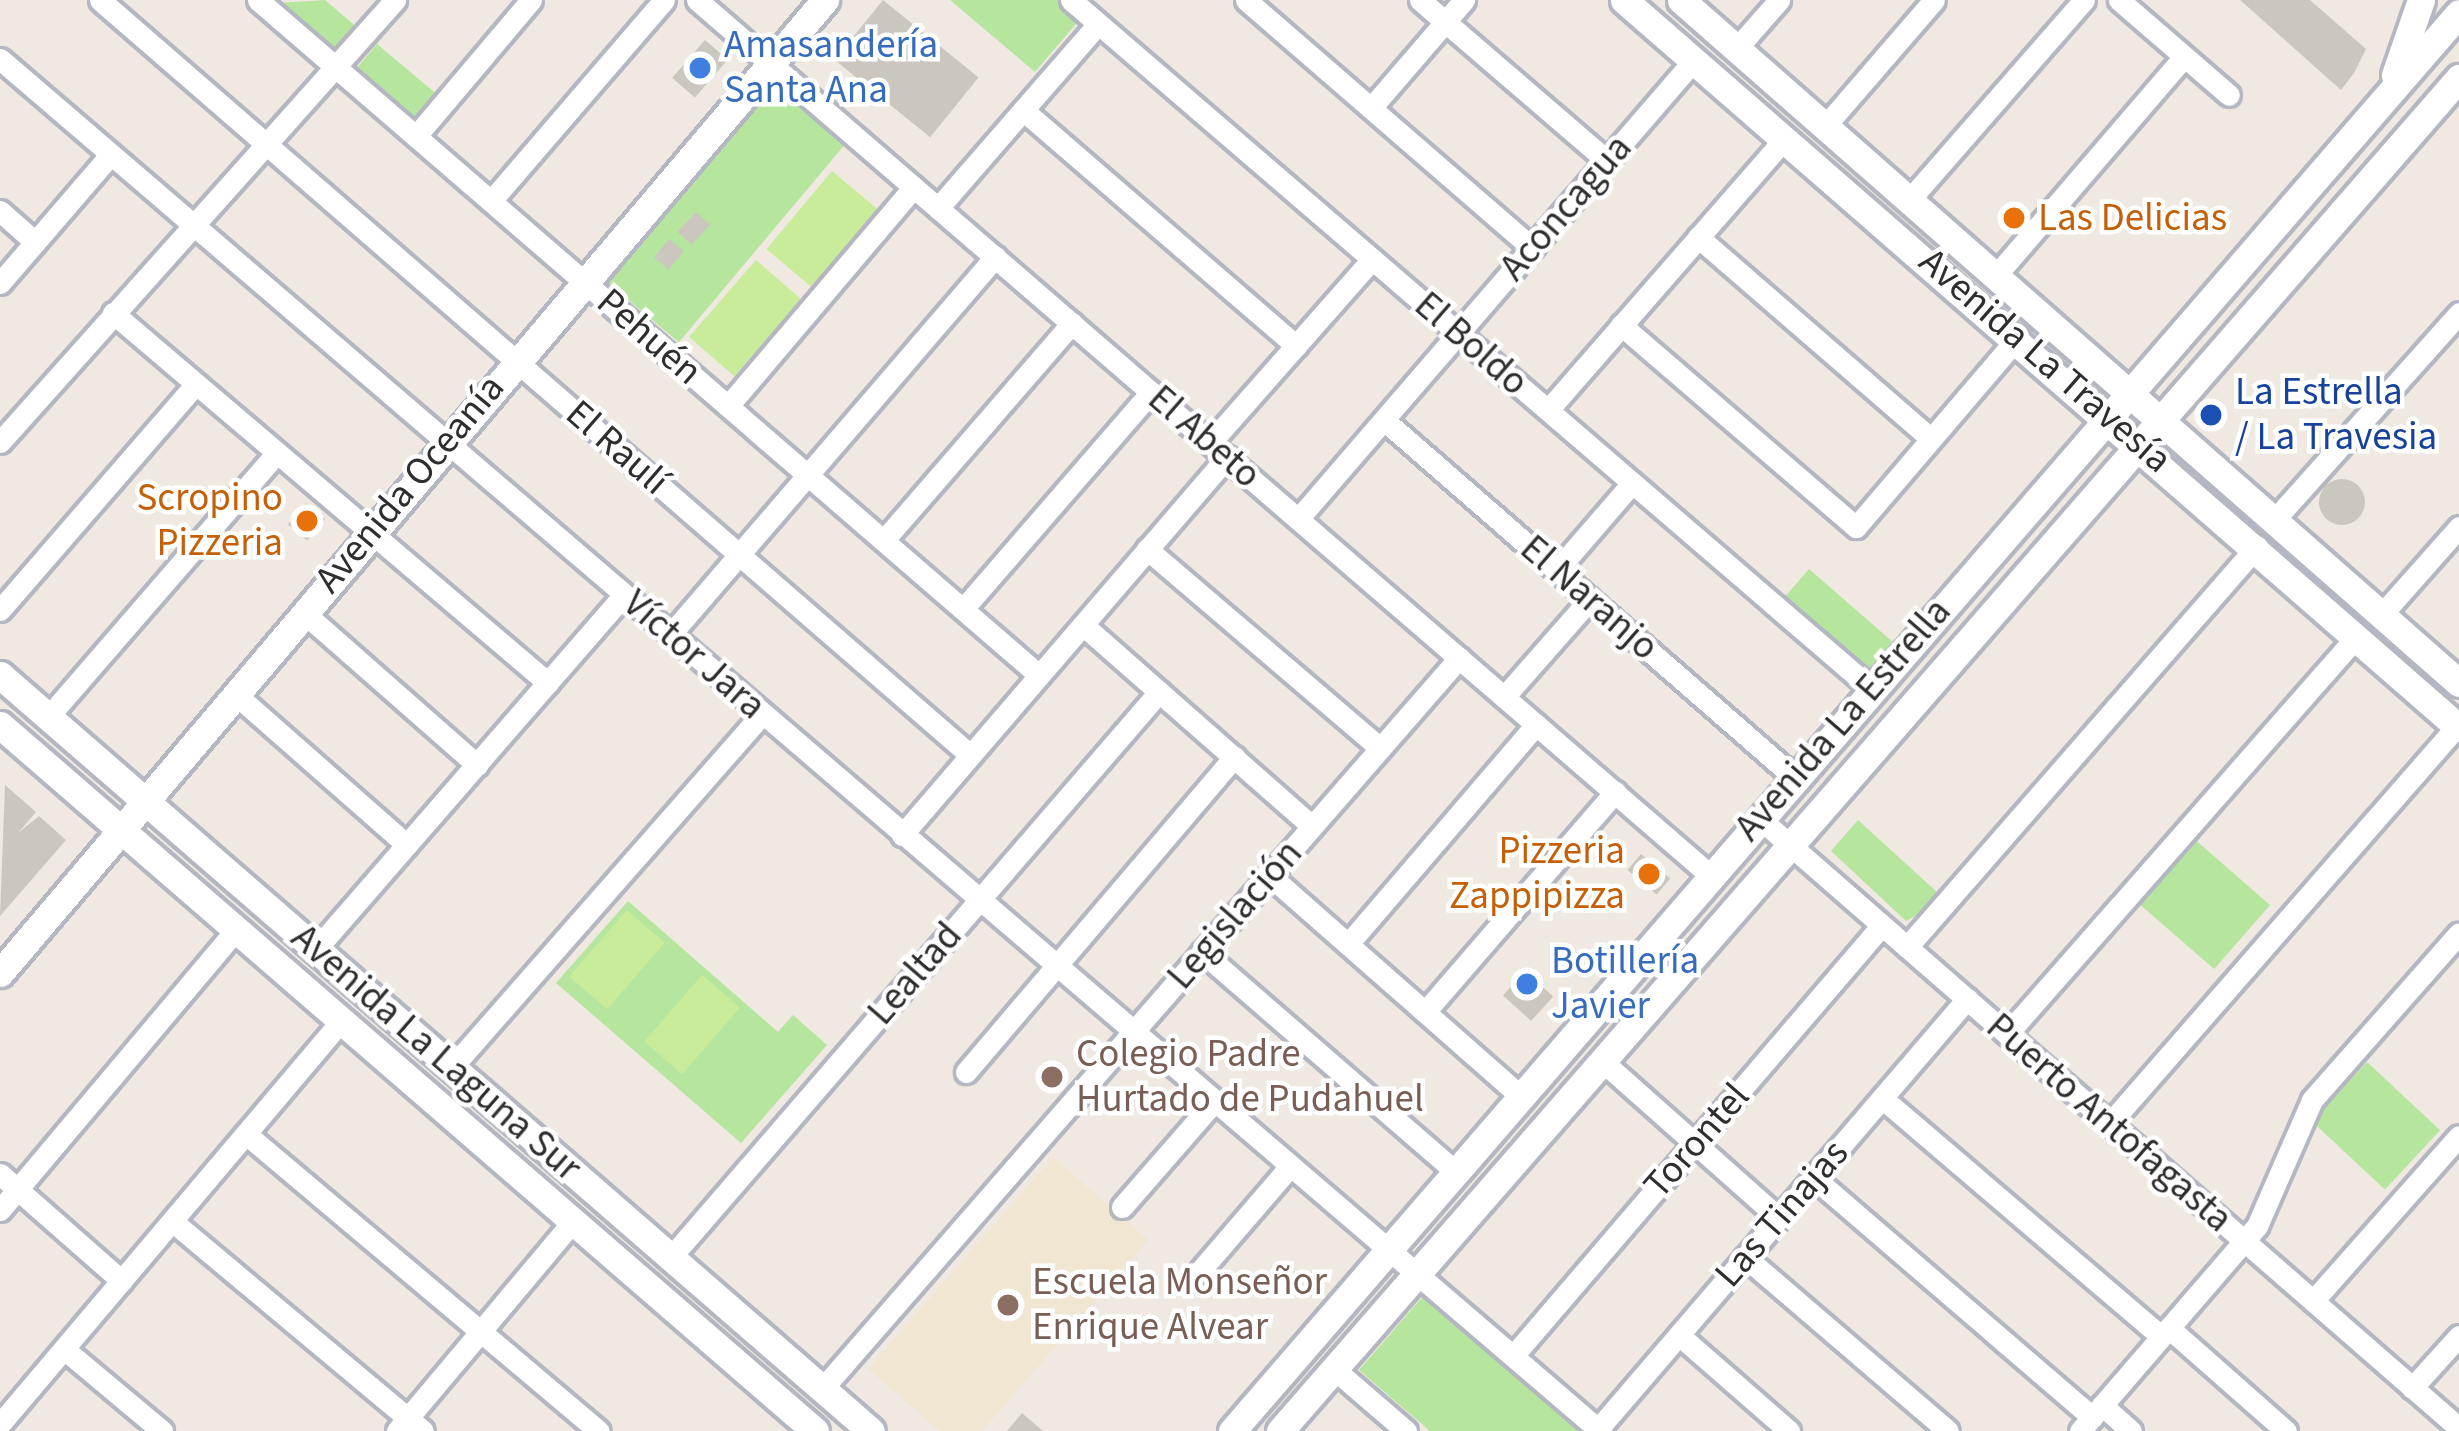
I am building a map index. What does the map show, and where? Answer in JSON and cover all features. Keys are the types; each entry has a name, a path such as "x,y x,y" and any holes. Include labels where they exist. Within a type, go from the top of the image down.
{"street":[{"name":"El Raulí","path":"100,0 970,755"},
{"name":"Pehuén","path":"259,0 1039,675"},
{"path":"0,442 395,0"},
{"path":"416,136 531,0"},
{"path":"491,201 664,0"},
{"name":"El Abeto","path":"698,0 1710,875"},
{"name":"Avenida Oceanía","path":"0,973 446,441 825,0"},
{"name":"El Boldo","path":"1071,0 1871,688"},
{"path":"1246,0 1532,248"},
{"path":"1420,0 1607,161"},
{"path":"1371,108 1464,0"},
{"name":"Avenida La Travesía","path":"1624,0 2107,412 2458,727"},
{"name":"Avenida La Travesía","path":"1681,0 2159,414 2459,683"},
{"path":"1737,48 1779,0"},
{"path":"1826,125 1934,0"},
{"path":"1911,198 2084,0"},
{"path":"2119,0 2229,95"},
{"path":"2420,7 2420,58 2435,106"},
{"path":"2380,104 2420,7"},
{"path":"2435,106 2459,12"},
{"name":"Avenida La Estrella","path":"1232,1431 2107,412 2459,12"},
{"path":"938,208 1098,24"},
{"path":"1998,274 2185,57"},
{"name":"Víctor Jara","path":"0,59 1385,1255 1415,1274 1599,1430"},
{"name":"Aconcagua","path":"1298,519 1694,60"},
{"name":"Avenida La Estrella","path":"1280,1431 2137,439 2459,78"},
{"path":"1023,110 1296,346"},
{"path":"1548,410 1785,137"},
{"path":"0,283 110,155"},
{"path":"728,406 914,187"},
{"path":"0,211 35,242"},
{"path":"1698,237 1931,439"},
{"path":"670,635 995,257"},
{"path":"902,835 1147,549 1296,346 1372,259"},
{"path":"2276,518 2459,313"},
{"path":"113,314 548,683"},
{"path":"884,540 1072,323"},
{"path":"1621,326 1856,527 2018,337"},
{"path":"0,610 196,384"},
{"path":"963,609 1151,392"},
{"name":"El Naranjo","path":"1384,420 1794,777"},
{"path":"48,717 277,453"},
{"path":"1557,570 1633,483"},
{"path":"2383,613 2459,527"},
{"path":"1907,947 2257,546"},
{"path":"1147,549 1380,748"},
{"path":"316,950 624,595"},
{"path":"1504,697 1590,599"},
{"path":"303,612 476,765"},
{"path":"1083,625 1312,826"},
{"path":"2007,1034 2357,636"},
{"name":"Legislación","path":"822,1389 1459,658"},
{"name":"Avenida La Laguna Sur","path":"0,675 871,1431"},
{"name":"Lealtad","path":"671,1257 1159,692"},
{"path":"234,693 407,845"},
{"path":"452,1067 762,714"},
{"path":"1348,944 1536,724"},
{"name":"Avenida La Laguna Sur","path":"0,725 811,1430"},
{"path":"2110,1123 2458,727"},
{"path":"966,1072 1234,757"},
{"path":"1426,1012 1615,792"},
{"name":"Puerto Antofagasta","path":"1759,818 2459,1430"},
{"path":"1269,875 1521,1096"},
{"name":"Torontel","path":"1513,1356 1882,925"},
{"path":"0,1210 236,930"},
{"path":"2091,1418 2244,1241 2312,1100 2459,933"},
{"path":"1202,952 1456,1172"},
{"name":"Las Tinajas","path":"1599,1430 1967,999"},
{"path":"0,1424 341,1021"},
{"path":"1601,1060 1779,1218"},
{"path":"1882,1098 2287,1431"},
{"path":"1122,1208 1212,1104"},
{"path":"246,1134 598,1431"},
{"path":"2313,1301 2459,1136"},
{"path":"1200,1271 1287,1170"},
{"path":"0,1174 122,1281"},
{"path":"1814,1178 2091,1418 2132,1431"},
{"path":"172,1221 409,1427 573,1222"},
{"path":"1745,1258 1948,1431"},
{"path":"1679,1335 1789,1431"},
{"path":"2413,1388 2459,1336"},
{"path":"64,1349 162,1431"},
{"path":"1334,1369 1406,1431"}],"shaded area":[{"name":"Escuela Monseñor Enrique Alvear","path":"1053,1157 1148,1240 982,1431 940,1431 868,1369"}],"green space":[{"path":"325,0 359,29 338,53 278,3"},
{"path":"950,0 1060,0 1081,18 1035,72"},
{"path":"377,44 437,94 416,119 356,69"},
{"path":"772,85 844,145 679,342 607,282"},
{"path":"832,171 878,210 812,288 766,249"},
{"path":"756,260 801,299 734,376 689,337"},
{"path":"1809,569 1894,643 1871,670 1785,596"},
{"path":"1858,820 1938,893 1919,914 1906,921 1831,851"},
{"path":"2193,838 2270,905 2214,969 2137,902"},
{"path":"628,901 778,1032 793,1015 827,1045 741,1143 556,983"},
{"path":"627,910 665,943 607,1009 569,976"},
{"path":"702,975 740,1008 682,1074 644,1041"},
{"path":"2367,1062 2440,1130 2385,1189 2312,1121"},
{"path":"1425,1294 1585,1431 1430,1431 1359,1370"}],"building":[{"path":"883,0 979,77 930,137 835,60"},
{"path":"2240,0 2310,0 2366,49 2354,73 2341,90"},
{"name":"Amasandería Santa Ana","path":"705,40 728,60 695,97 672,78"},
{"name":"Las Delicias","path":"2015,203 2028,216 2011,232 1999,219"},
{"path":"696,212 710,225 691,245 678,232"},
{"path":"669,239 684,251 669,270 654,258"},
{"path":"2342,479 2359,485 2365,502 2359,519 2342,525 2325,519 2319,502 2325,485"},
{"name":"Scropino Pizzeria","path":"306,503 325,519 307,541 288,524"},
{"path":"5,785 36,812 18,833 39,816 66,840 0,916"},
{"name":"Pizzeria Zappipizza","path":"1641,854 1670,878 1657,895 1628,870"},
{"name":"Botillería Javier","path":"1525,971 1553,996 1531,1021 1503,996"},
{"path":"1022,1413 1043,1431 1007,1431"}],"place":[{"name":"Amasandería Santa Ana","path":"700,68"},
{"name":"Las Delicias","path":"2014,218"},
{"name":"La Estrella / La Travesia","path":"2211,415"},
{"name":"Scropino Pizzeria","path":"307,521"},
{"name":"Pizzeria Zappipizza","path":"1649,874"},
{"name":"Botillería Javier","path":"1527,984"},
{"name":"Colegio Padre Hurtado de Pudahuel","path":"1052,1077"},
{"name":"Escuela Monseñor Enrique Alvear","path":"1008,1305"}]}
